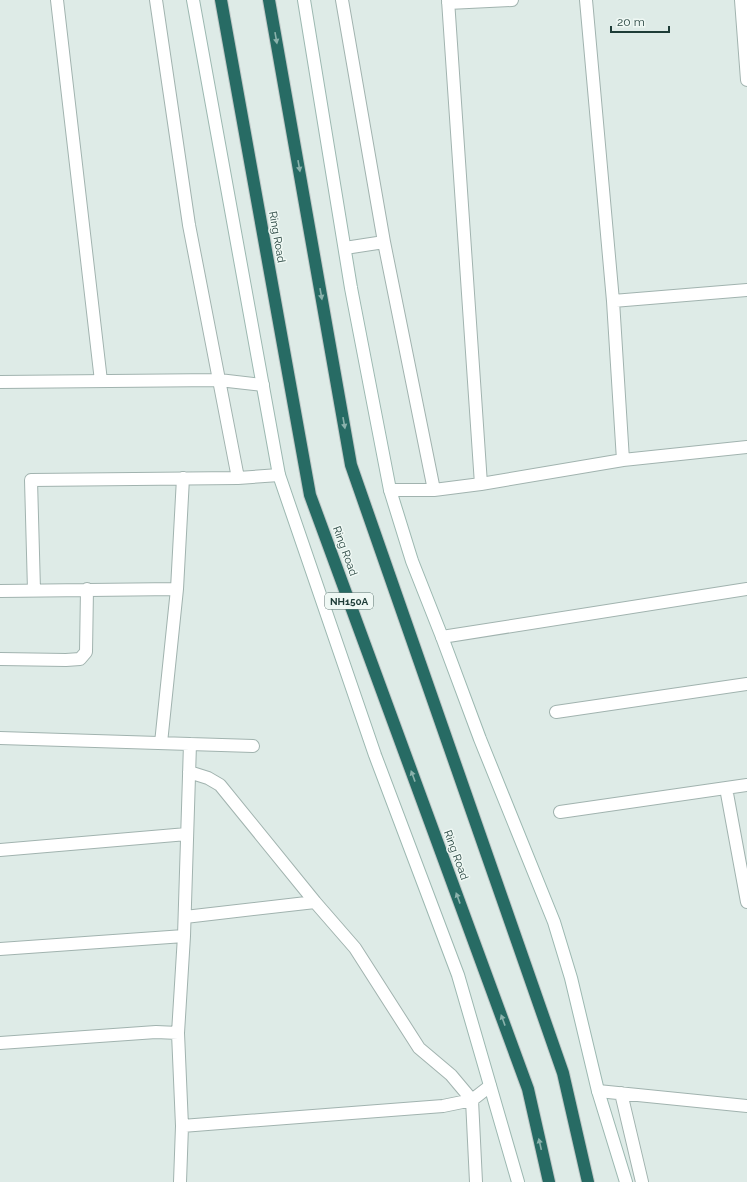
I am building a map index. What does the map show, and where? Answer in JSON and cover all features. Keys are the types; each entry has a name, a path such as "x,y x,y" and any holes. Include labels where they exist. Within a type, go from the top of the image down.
{"highway":[{"name":"Ring Road","path":"221,0 310,495 528,1089 549,1182"},
{"path":"269,0 351,465 563,1073 588,1182"}],"street":[{"path":"57,0 101,381"},
{"path":"156,0 189,226 238,478"},
{"path":"193,0 279,475 375,755 458,975 518,1182"},
{"path":"304,0 345,248 390,490 412,561 480,739 554,922 571,978 598,1091 626,1182"},
{"path":"342,0 384,242 434,490"},
{"path":"481,484 448,2 512,0"},
{"path":"586,0 613,300 623,460"},
{"path":"741,0 747,80"},
{"path":"345,248 384,242"},
{"path":"613,300 747,290"},
{"path":"0,382 219,380 263,385"},
{"path":"390,490 434,490 481,484 623,460 747,447"},
{"path":"34,590 31,480 238,478 279,475"},
{"path":"161,743 177,589 183,478"},
{"path":"0,659 80,659 86,652 87,589"},
{"path":"0,591 177,589"},
{"path":"442,637 747,589"},
{"path":"556,712 747,684"},
{"path":"0,738 253,746"},
{"path":"180,1182 182,1126 178,1033 185,917 190,744"},
{"path":"189,772 208,778 220,785 315,902 355,948 419,1048 451,1075 472,1100 476,1182"},
{"path":"560,812 747,784"},
{"path":"726,788 747,899"},
{"path":"0,850 187,834"},
{"path":"185,917 315,902"},
{"path":"0,949 184,936"},
{"path":"0,1043 156,1032 178,1033"},
{"path":"182,1126 443,1106 472,1100 490,1086"},
{"path":"598,1091 747,1106"},
{"path":"621,1094 642,1182"}]}
